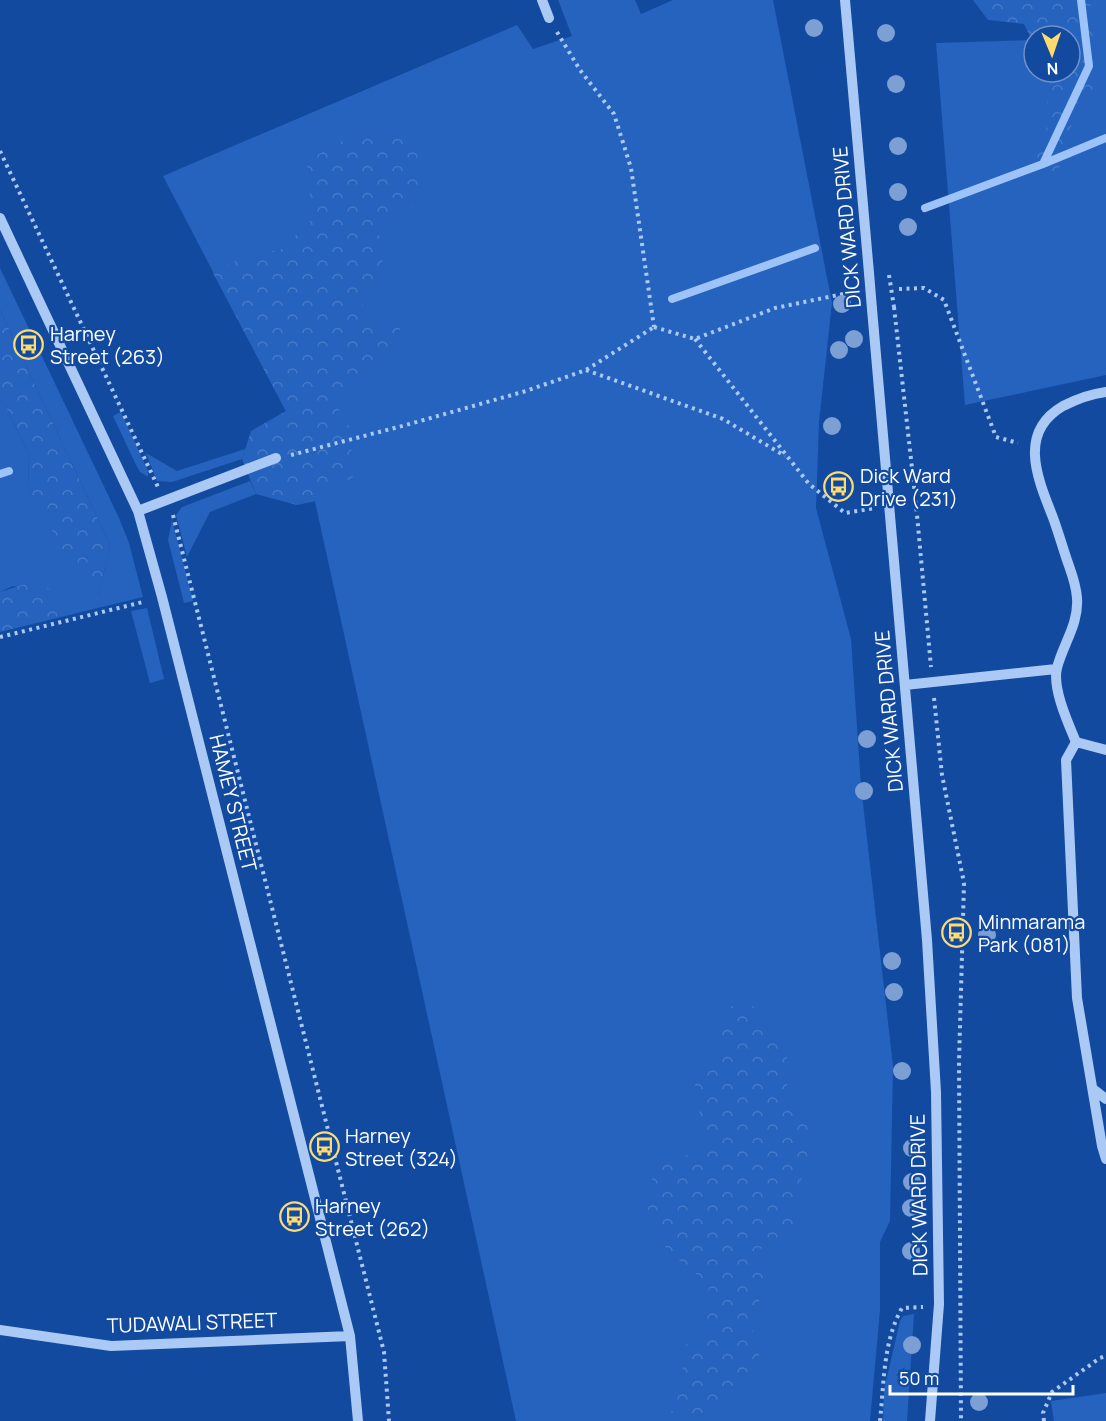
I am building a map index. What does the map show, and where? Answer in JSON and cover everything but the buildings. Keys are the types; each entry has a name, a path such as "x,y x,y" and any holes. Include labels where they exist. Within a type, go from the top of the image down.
{"street":[{"path":"542,0 549,18"},
{"name":"DICK WARD DRIVE","path":"844,0 927,940 936,1092 939,1307 930,1421"},
{"name":"HAMEY STREET","path":"0,218 138,511 162,597 350,1336 358,1421"},
{"path":"1076,742 1059,700 1056,669 1073,627 1077,600 1075,580 1038,481 1035,448 1042,424 1054,411 1091,394 1106,392"},
{"path":"138,511 276,459"},
{"path":"904,686 1056,669"},
{"path":"1076,742 1106,750"},
{"path":"1076,742 1066,760 1077,998 1106,1159"},
{"path":"1093,1089 1106,1099"},
{"name":"TUDAWALI STREET","path":"0,1330 111,1346 350,1336"}],"path":[{"path":"549,18 580,70 614,114 631,168 654,327"},
{"path":"0,151 174,518 384,1352 389,1421"},
{"path":"888,270 916,504 942,775 964,883 959,1062 961,1421"},
{"path":"899,290 924,288 944,300 996,437 1035,448"},
{"path":"694,339 775,308 848,293"},
{"path":"276,459 526,391 586,370 654,327 694,339 809,484 845,513"},
{"path":"586,370 723,419 789,458"},
{"path":"0,637 143,602"},
{"path":"880,1421 885,1363 894,1322 902,1308 960,1306"},
{"path":"1044,1421 1043,1413 1052,1392 1106,1356"}],"green space":[{"path":"558,0 635,0 641,14 673,0 773,0 832,303 819,422 816,508 851,639 861,786 893,1066 890,1221 880,1242 880,1310 870,1421 516,1421 302,442 163,176 517,25 533,49 572,36"},
{"path":"973,0 1090,0 1093,25 1093,88 1071,126 1058,172 1036,177 1021,157 1046,135 1048,84 1082,84 1082,24 1024,24 988,20"},
{"path":"1061,0 1106,0 1106,375 965,405 936,43 1022,40 1022,84 1082,84 1082,24 1067,24"},
{"path":"363,129 414,141 424,183 414,206 392,211 376,229 384,248 380,280 358,293 368,319 401,327 389,360 358,373 333,400 350,428 353,477 316,501 297,505 256,494 242,459 251,431 286,411 213,273 249,254 280,250 312,219 307,161"},
{"path":"0,268 119,518 129,543 143,597 57,618 57,598 13,586 0,592 0,401 6,407 28,453 29,489 98,598 110,545 0,310"},
{"path":"0,310 110,545 98,599 74,570 29,489 28,453 6,407 0,401"},
{"path":"121,412 148,471 148,477 140,472 113,416"},
{"path":"245,449 242,459 172,482 157,481 146,453 177,471"},
{"path":"250,481 256,494 210,512 187,557 176,515 182,507"},
{"path":"172,520 193,601 184,603 168,540"},
{"path":"40,579 57,598 57,618 0,632 0,592"},
{"path":"147,608 164,679 150,683 131,611"},
{"path":"746,999 787,1043 787,1091 813,1132 799,1188 795,1237 757,1250 769,1280 750,1320 760,1359 724,1394 719,1421 668,1421 684,1379 680,1348 705,1335 709,1284 667,1251 646,1204 655,1169 705,1147 694,1078 722,1066 720,1012"},
{"path":"914,1314 907,1421 883,1421 884,1390 900,1321 903,1316"},
{"path":"1106,1393 1106,1421 1054,1421 1051,1401"}],"waterway":[{"path":"925,208 1043,164 1089,66 1081,0"},
{"path":"1043,164 1106,138"},
{"path":"672,299 815,248"},
{"path":"0,474 9,471"}],"place":[{"name":"Harney Street (263)","path":"29,345"},
{"name":"Dick Ward Drive (231)","path":"839,487"},
{"name":"Minmarama Park (081)","path":"957,933"},
{"name":"Harney Street (324)","path":"324,1147"},
{"name":"Harney Street (262)","path":"294,1217"}]}
